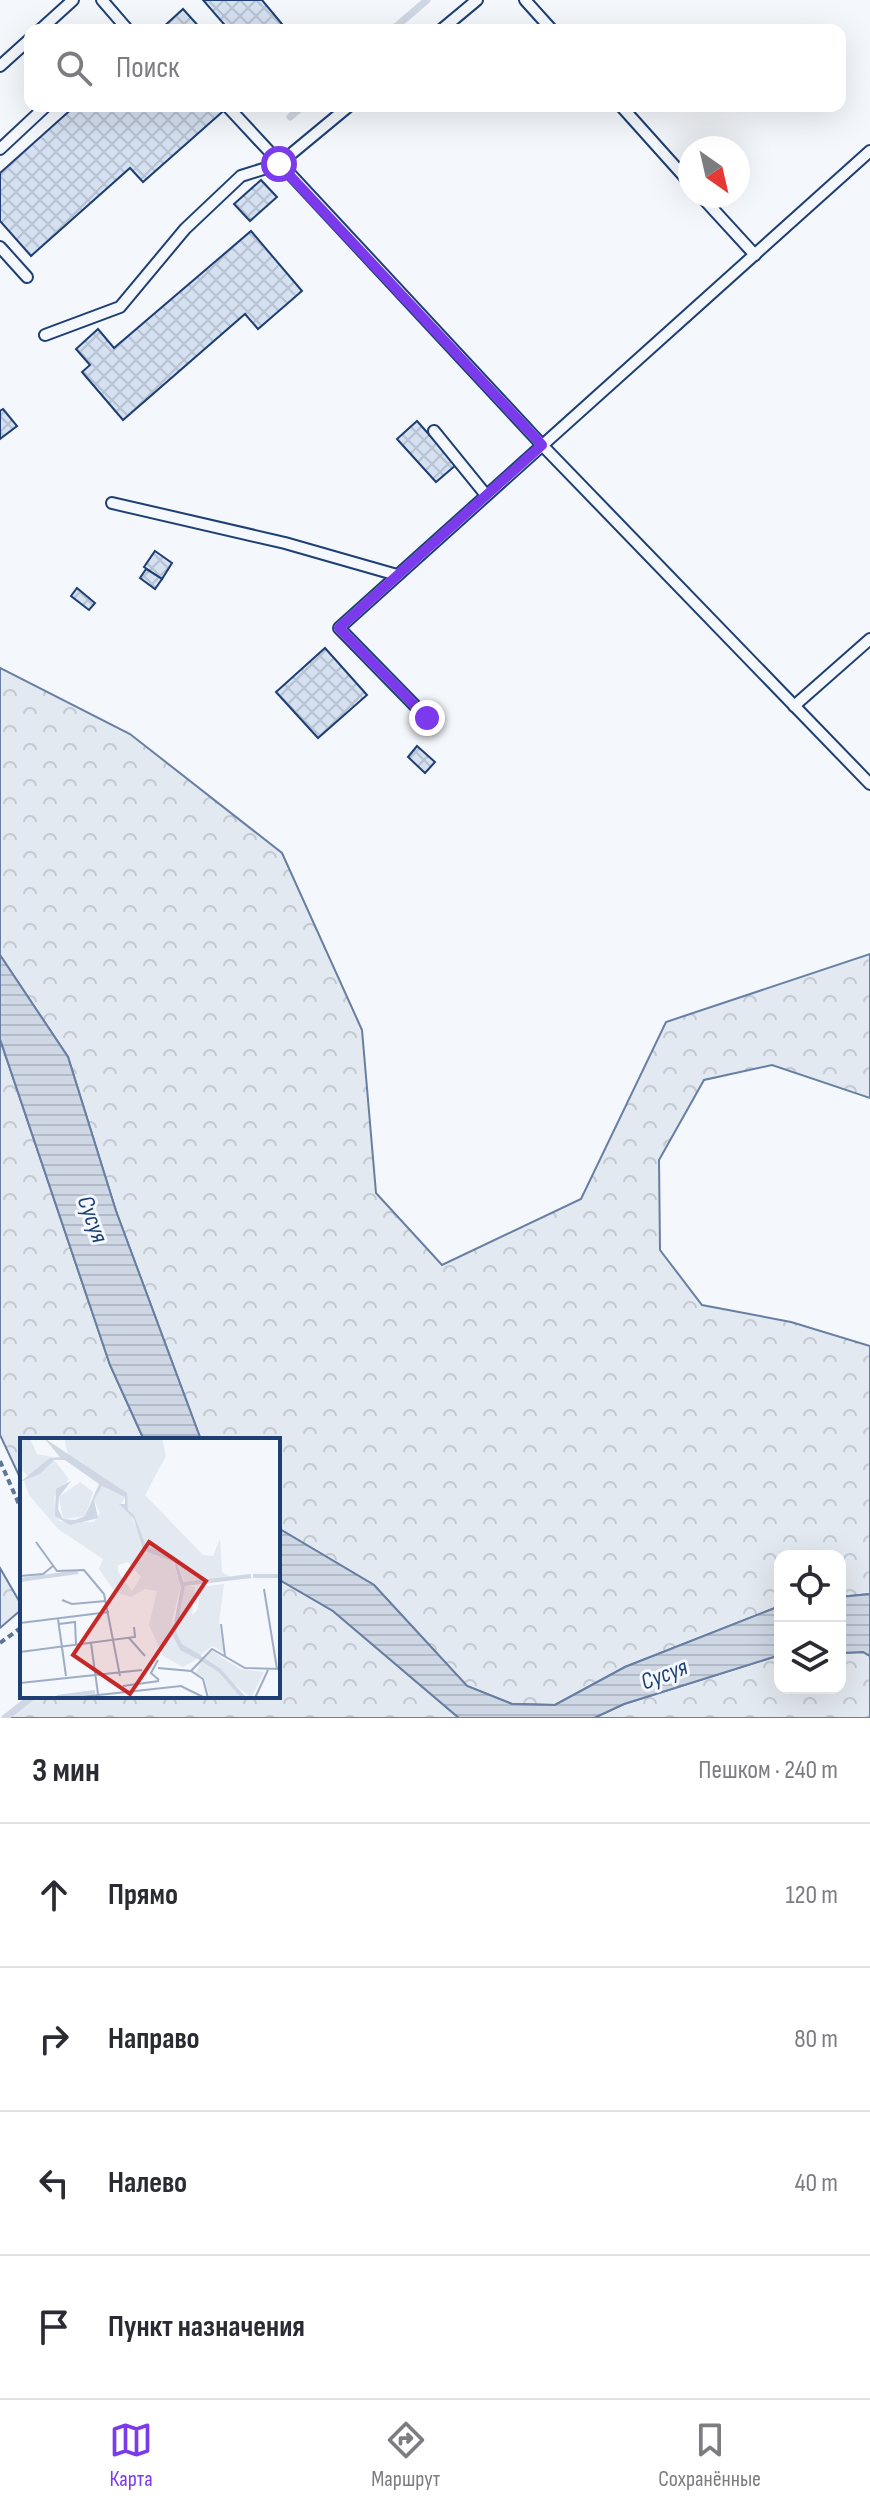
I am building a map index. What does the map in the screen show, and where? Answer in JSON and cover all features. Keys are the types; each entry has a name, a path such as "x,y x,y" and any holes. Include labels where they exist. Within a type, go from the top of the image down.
{"lane":[{"path":"47,24 73,0"},
{"path":"102,0 123,24"},
{"path":"448,24 477,0"},
{"path":"525,0 547,24"},
{"path":"0,66 24,44"},
{"path":"0,149 40,112"},
{"path":"232,112 542,445 870,784"},
{"path":"45,335 120,307 185,229 241,176 279,164 342,112"},
{"path":"626,112 678,170"},
{"path":"427,718 339,628 870,151"},
{"path":"712,208 755,255"},
{"path":"0,247 27,277"},
{"path":"434,431 486,495"},
{"path":"112,503 285,543 397,575"},
{"path":"794,706 870,639"}],"path":[{"path":"0,1461 20,1506"},
{"path":"0,1643 20,1628"}],"green space":[{"path":"0,668 130,734 282,853 362,1030 376,1193 442,1265 581,1199 666,1022 870,954 870,1098 772,1065 704,1080 659,1160 660,1250 702,1305 791,1322 870,1346 870,1594 846,1596 846,1550 774,1550 774,1608 625,1667 555,1705 512,1704 467,1686 374,1585 280,1529 280,1438 200,1438 116,1211 68,1057 0,955"},
{"path":"0,1039 110,1365 143,1438 20,1438 20,1478 0,1435"},
{"path":"0,1568 20,1603 20,1611 0,1628"},
{"path":"280,1580 333,1611 459,1718 5,1718 30,1698 280,1698"},
{"path":"863,1652 870,1656 870,1718 594,1718 624,1704 774,1657 774,1694 846,1694 846,1653"}],"water":[{"name":"Сусуя","path":"0,955 68,1057 116,1211 200,1438 143,1438 110,1365 0,1039"},
{"name":"Сусуя","path":"280,1529 374,1585 467,1686 512,1704 555,1705 625,1667 774,1608 774,1657 624,1704 594,1718 459,1718 333,1611 280,1580"},
{"path":"870,1594 870,1656 863,1652 846,1653 846,1596"}],"building":[{"path":"203,0 262,0 282,24 224,24"},
{"path":"183,9 197,24 167,24"},
{"path":"68,112 222,112 143,182 130,168 31,256 0,221 0,173"},
{"path":"261,180 277,197 250,221 234,204"},
{"path":"251,231 302,291 258,329 245,314 123,420 82,372 90,365 76,349 98,329 114,348"},
{"path":"3,409 17,426 0,439 0,411"},
{"path":"417,421 456,465 436,482 397,439"},
{"path":"155,551 172,563 162,579 144,567"},
{"path":"146,569 162,579 155,589 140,578"},
{"path":"77,588 95,603 89,610 71,596"},
{"path":"325,648 367,695 318,738 276,692"},
{"path":"417,746 435,762 425,773 408,757"}],"waterway":[{"path":"399,24 427,0"},
{"path":"290,117 296,112"},
{"path":"5,1718 30,1698"}],"route":[{"path":"279,164 542,445 339,628 427,718"}]}
